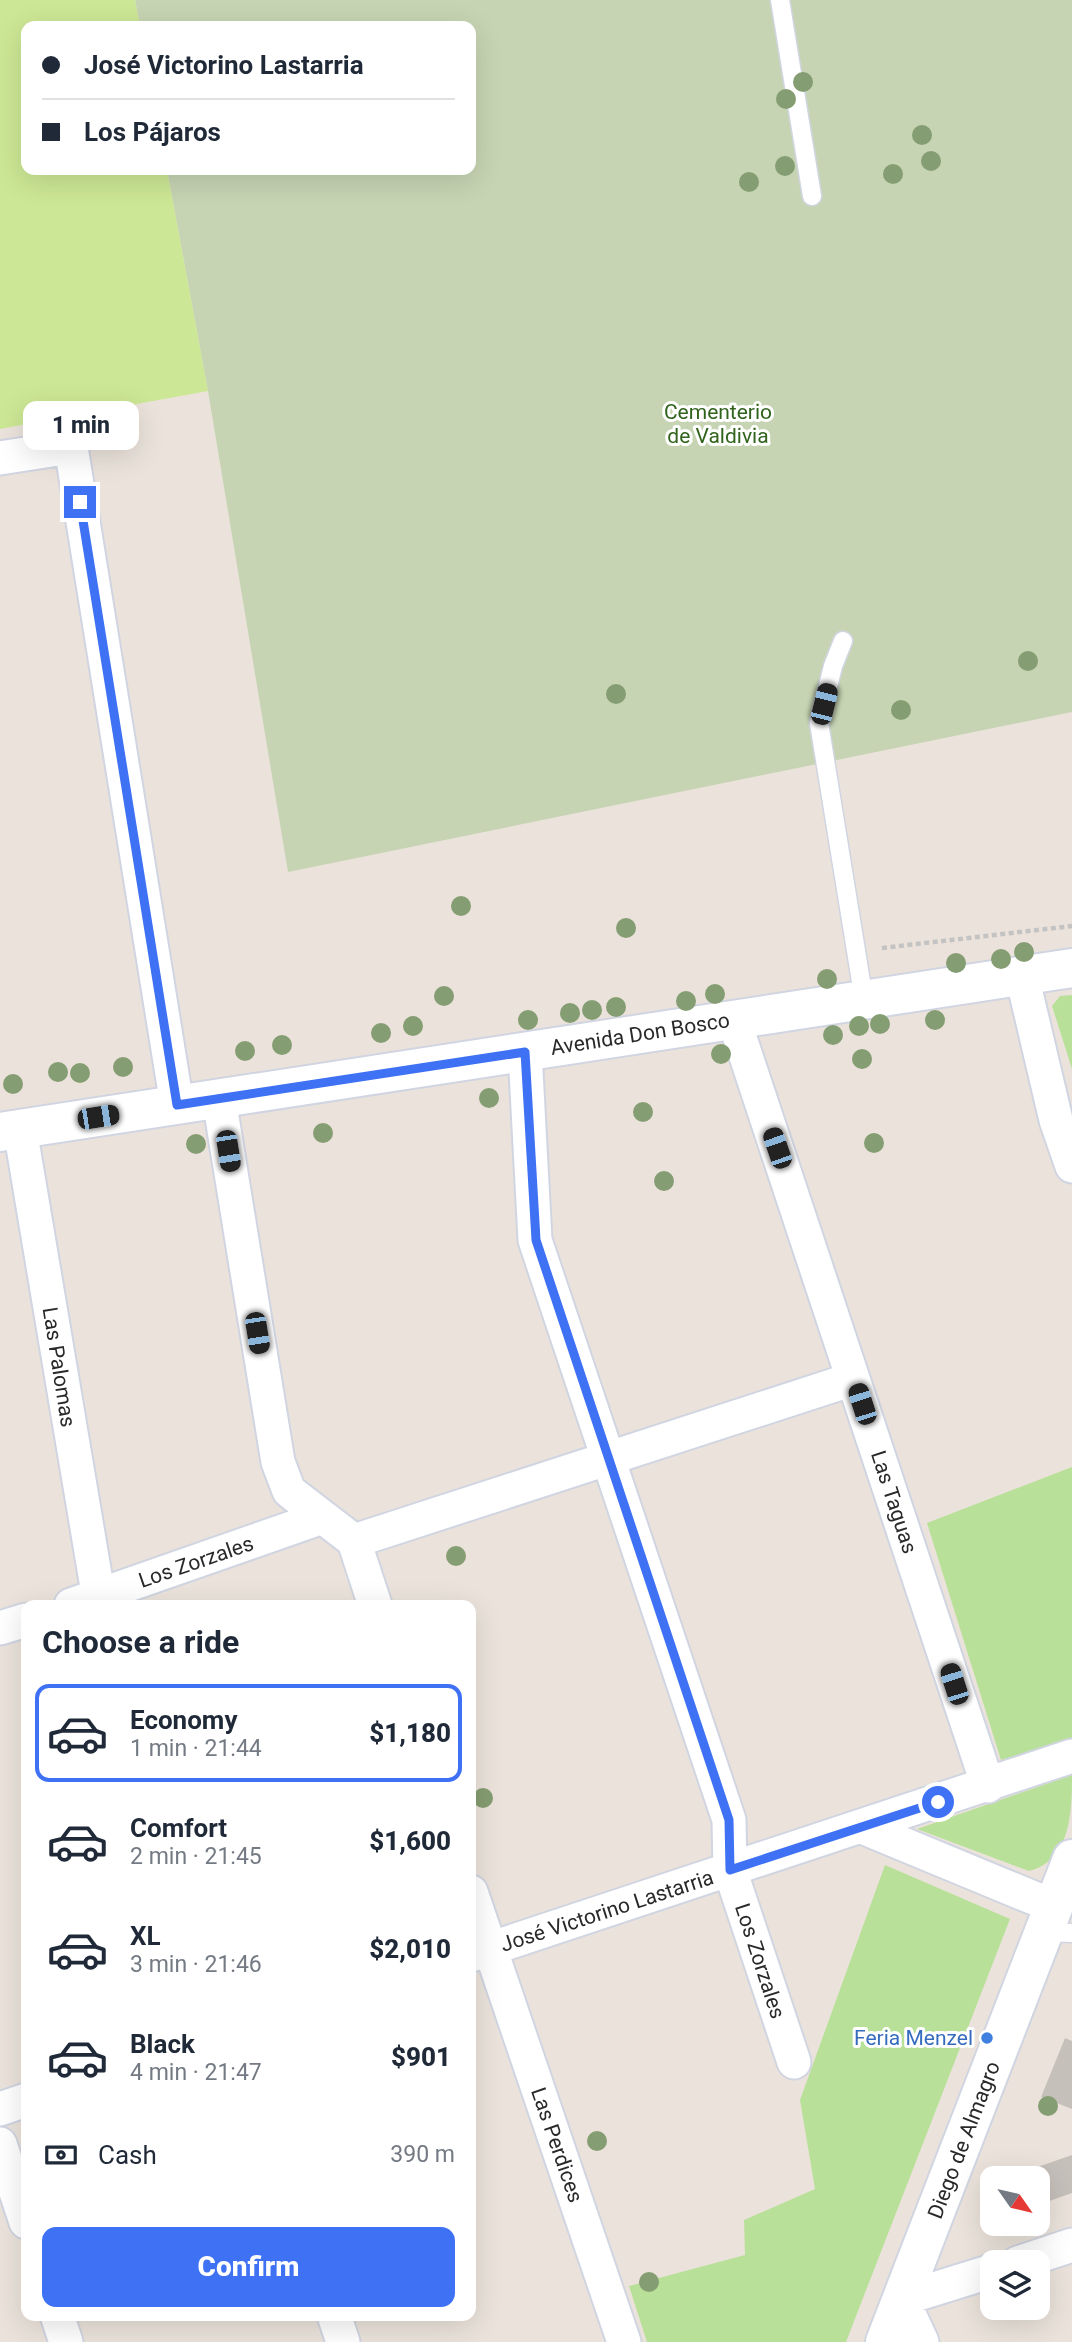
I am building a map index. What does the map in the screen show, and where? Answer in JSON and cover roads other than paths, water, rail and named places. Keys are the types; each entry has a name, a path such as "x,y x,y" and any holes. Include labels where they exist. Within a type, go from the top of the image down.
{"main road":[{"name":"Avenida Don Bosco","path":"10,1131 1072,968"},
{"name":"Diego de Almagro","path":"885,2342 1056,1924 1072,1859"}],"street":[{"path":"0,458 71,447 177,1105"},
{"path":"1022,976 1056,1119 1072,1166"},
{"name":"Las Taguas","path":"734,1020 988,1786"},
{"name":"Los Zorzales","path":"525,1052 536,1240 729,1820 730,1870 794,2062"},
{"path":"219,1099 278,1462 289,1492 320,1518 354,1541 373,1600"},
{"name":"Las Palomas","path":"10,1131 89,1600"},
{"path":"354,1541 853,1379"},
{"name":"Los Zorzales","path":"94,1600 320,1518"},
{"path":"0,1628 21,1622"},
{"name":"José Victorino Lastarria","path":"480,1952 1072,1756"},
{"path":"862,1827 1056,1924"},
{"name":"Las Perdices","path":"476,1925 480,1952 624,2342"},
{"path":"0,2109 21,2102"},
{"path":"0,2144 21,2207"},
{"path":"1050,2252 1072,2245"},
{"path":"922,2342 902,2300 980,2275"},
{"path":"59,2321 66,2342"},
{"path":"336,2321 343,2342"}],"lane":[{"path":"780,0 812,196"},
{"path":"843,641 833,666 819,723 864,1000"}],"place":[{"name":"Feria Menzel","path":"987,2038"}],"park label":[{"name":"Cementerio de Valdivia","path":"718,424"}]}
